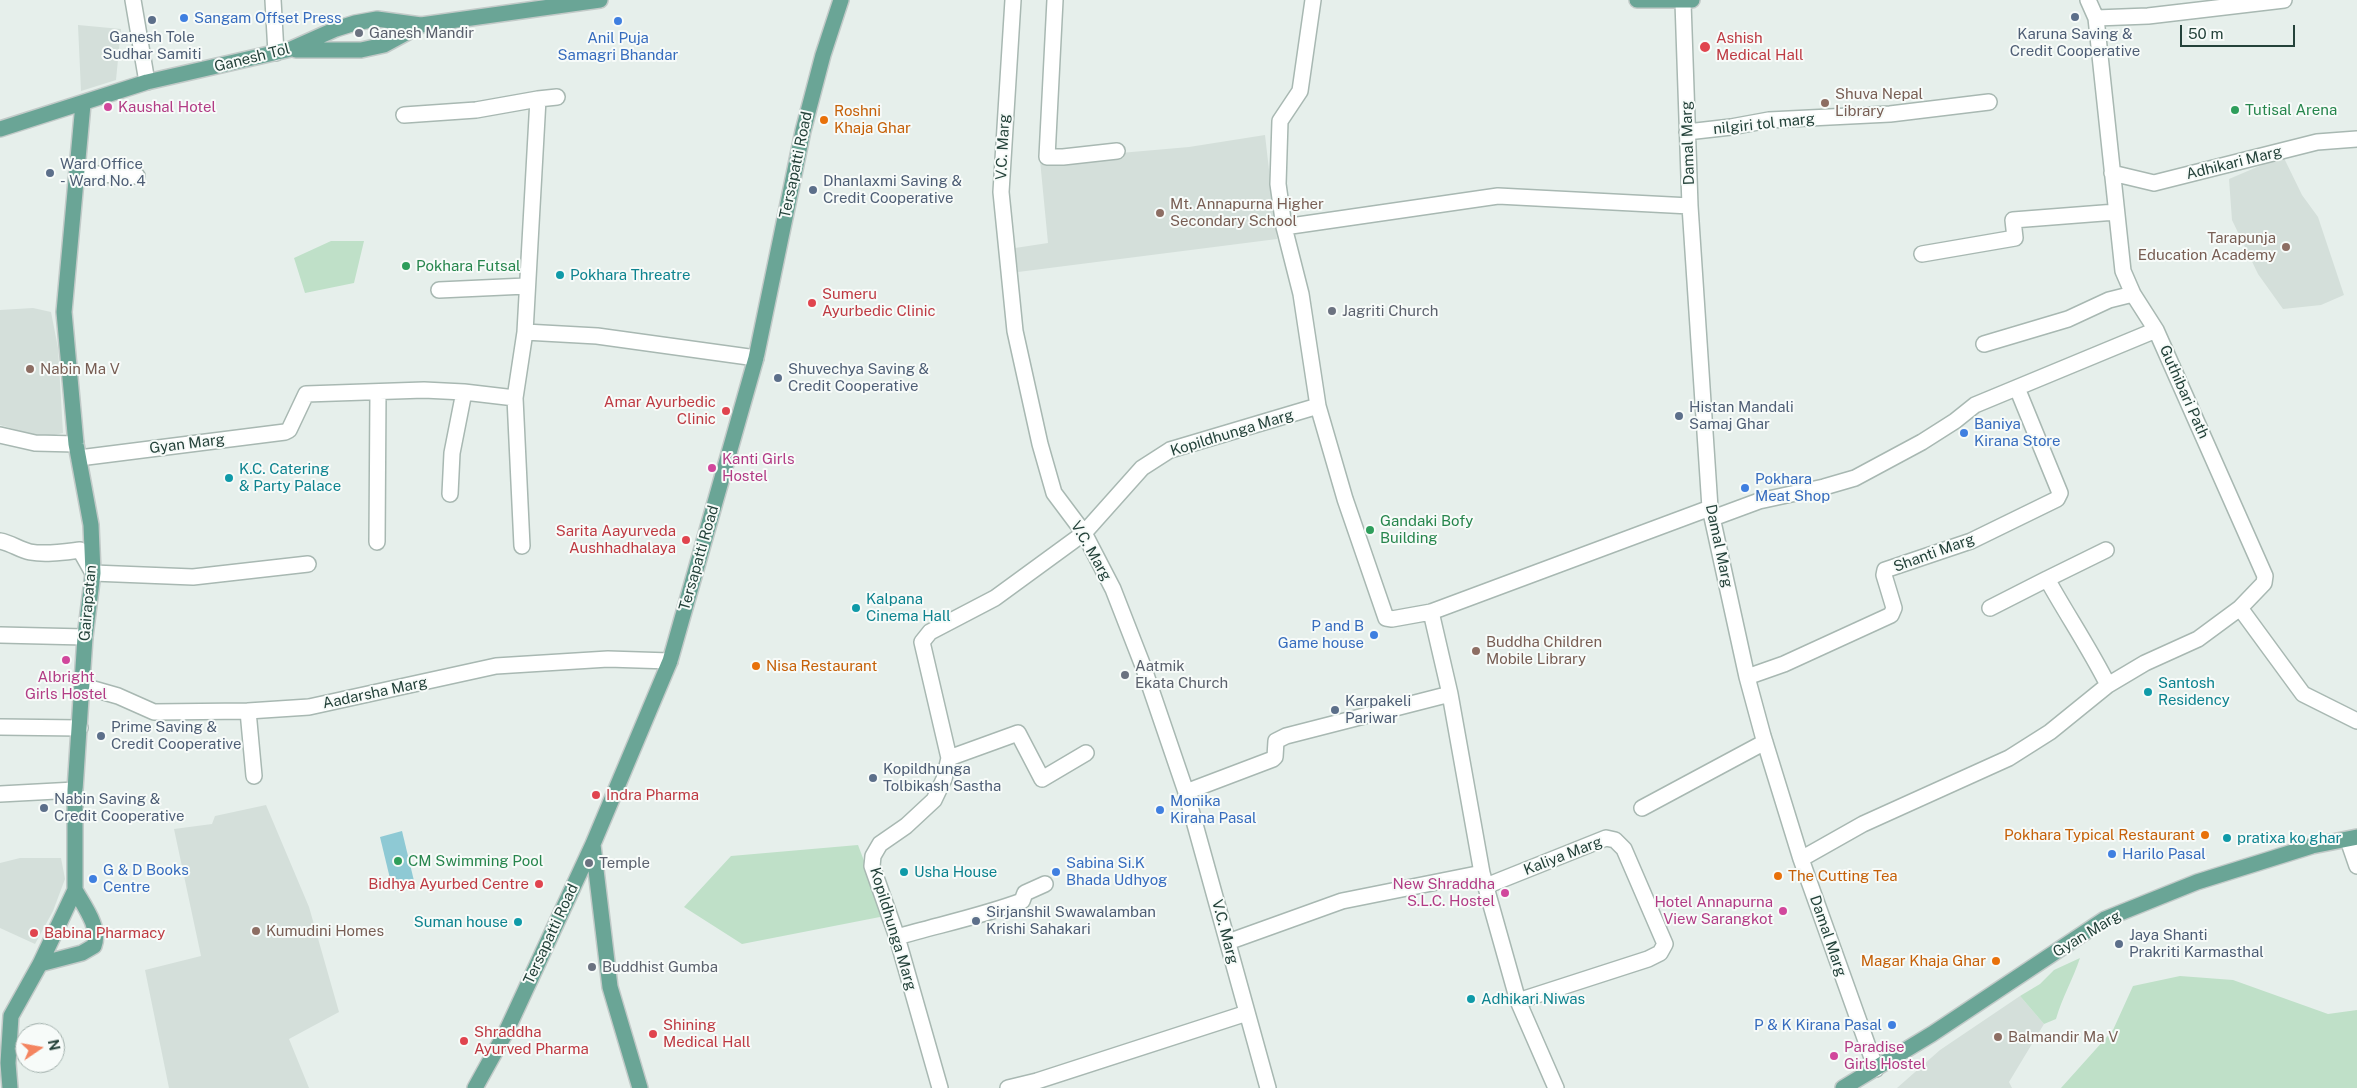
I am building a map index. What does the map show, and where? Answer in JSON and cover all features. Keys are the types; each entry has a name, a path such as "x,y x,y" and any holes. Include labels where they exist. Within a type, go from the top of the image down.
{"main road":[{"name":"Ganesh Tol","path":"0,129 147,82 291,49 336,29 355,23 377,19 421,25 600,0"},
{"name":"Tersapatti Road","path":"475,1088 506,1032 593,844 670,660 756,358 803,131 823,54 841,0"},
{"path":"1637,0 1688,1"},
{"path":"291,49 361,50 384,45 421,25"},
{"name":"Gairapatan","path":"10,1088 5,1015 40,964 75,890 75,790 85,637 93,573 91,525 77,451 64,312 83,104"},
{"name":"Gyan Marg","path":"1843,1088 1932,1034 2105,919 2197,882 2312,846 2352,839"},
{"path":"593,844 610,987 640,1088"},
{"path":"40,964 75,955 94,946 96,936 92,920 75,890"}],"street":[{"path":"133,0 147,82"},
{"path":"273,0 276,53"},
{"name":"V.C. Marg","path":"1013,0 1001,192 1016,331 1040,444 1054,493 1084,533 1112,589 1143,666 1186,792 1268,1088"},
{"path":"1055,0 1047,156 1063,157 1118,151"},
{"path":"1313,0 1300,90 1280,121 1278,184 1284,227 1301,294 1318,406 1345,499 1386,618 1392,620 1431,612 1711,513 1855,478 1922,442 1955,421 1975,405 2156,330"},
{"name":"Guthibari Path","path":"2088,0 2096,18 2123,271 2133,294 2156,330 2265,576 2264,583 2240,608"},
{"path":"2096,18 2148,16 2265,4 2284,0"},
{"name":"Damal Marg","path":"1688,1 1687,132 1690,206 1711,513 1747,677 1765,742 1801,859 1876,1069"},
{"path":"404,115 476,110 557,97"},
{"path":"522,546 515,398 525,332 526,286 533,218 538,100"},
{"name":"nilgiri tol marg","path":"1687,132 1769,120 1890,114 1989,102"},
{"name":"Adhikari Marg","path":"2112,172 2154,183 2317,142 2357,139"},
{"path":"77,173 137,176"},
{"path":"1284,227 1498,196 1690,206"},
{"path":"1922,254 2015,238 2013,220 2116,212"},
{"path":"439,290 526,286"},
{"path":"1984,344 2068,319 2109,300 2133,294"},
{"path":"525,332 597,336 756,358"},
{"name":"Shanti Marg","path":"1747,677 1784,664 1891,615 1894,608 1884,575 1886,570 1971,541 2058,499 2060,493 2017,388"},
{"path":"376,542 378,392 424,390 464,392 515,398"},
{"name":"Gyan Marg","path":"0,435 77,451 284,432 292,426 306,394 378,392"},
{"path":"450,494 452,453 464,392"},
{"name":"Kopildhunga Marg","path":"940,1088 897,937 872,866 872,856 880,844 906,826 934,800 944,779 949,758 922,642 930,632 995,598 1084,533 1142,468 1170,450 1318,406"},
{"path":"0,541 10,543 30,552 57,553 80,550 93,573 193,577 308,564"},
{"path":"1990,608 2106,550"},
{"path":"2047,579 2071,621 2090,649 2108,685"},
{"path":"1801,859 1863,824 2009,758 2050,732 2108,685 2145,663 2198,639 2240,608 2303,694 2357,721"},
{"path":"1431,612 1450,694 1484,879 1518,1001 1556,1088"},
{"path":"0,635 85,637"},
{"name":"Aadarsha Marg","path":"83,686 118,696 154,712 248,711 309,707 496,666 608,659 670,660"},
{"path":"1186,792 1273,759 1276,741 1286,736 1450,694"},
{"path":"248,711 254,776"},
{"path":"0,727 80,728"},
{"path":"949,758 1018,733 1042,779 1086,753"},
{"path":"1642,808 1765,742"},
{"path":"0,794 75,790"},
{"name":"Kaliya Marg","path":"1228,942 1342,901 1484,879 1606,838 1615,840 1624,849 1665,944 1660,953 1648,959 1518,1001"},
{"path":"2352,839 2357,866"},
{"path":"897,937 948,921 1000,909 1022,901 1025,893 1045,884"},
{"path":"1008,1088 1037,1081 1247,1013"}],"shaded area":[{"path":"78,25 121,29 116,80 81,91"},
{"name":"Mt. Annapurna Higher Secondary School","path":"1265,135 1277,239 1018,272 1015,248 1048,243 1040,160 1189,147"},
{"name":"Tarapunja Education Academy","path":"2283,156 2302,195 2318,217 2344,295 2321,305 2283,309 2258,274 2232,220 2229,179"},
{"name":"Nabin Ma V","path":"33,308 51,312 58,348 63,433 50,436 34,435 0,425 0,310"},
{"name":"Kumudini Homes","path":"266,805 309,907 339,1012 289,1039 309,1088 169,1088 145,970 201,956 174,829 212,824 215,816"},
{"path":"20,858 61,858 65,879 53,911 35,944 0,928 0,863"},
{"name":"Balmandir Ma V","path":"2020,996 2044,1024 2009,1082 2012,1088 1897,1088 1940,1050"}],"green space":[{"path":"331,241 364,241 354,283 305,293 294,258"},
{"path":"858,845 885,916 742,944 684,907 731,856"},
{"path":"2080,958 2056,1019 2044,1024 2020,996 2040,984 2054,970"},
{"path":"2180,976 2233,980 2328,1014 2357,1010 2357,1088 2061,1088 2113,1030 2133,986"}],"water":[{"name":"CM Swimming Pool","path":"402,831 415,885 393,891 380,837"}],"place":[{"name":"Karuna Saving & Credit Cooperative","path":"2075,17"},
{"name":"Sangam Offset Press","path":"184,18"},
{"name":"Ganesh Tole Sudhar Samiti","path":"152,20"},
{"name":"Anil Puja Samagri Bhandar","path":"618,21"},
{"name":"Ganesh Mandir","path":"359,33"},
{"name":"Ashish Medical Hall","path":"1705,47"},
{"name":"Shuva Nepal Library","path":"1825,103"},
{"name":"Kaushal Hotel","path":"108,107"},
{"name":"Tutisal Arena","path":"2235,110"},
{"name":"Roshni Khaja Ghar","path":"824,120"},
{"name":"Ward Office - Ward No. 4","path":"50,173"},
{"name":"Dhanlaxmi Saving & Credit Cooperative","path":"813,190"},
{"name":"Mt. Annapurna Higher Secondary School","path":"1160,213"},
{"name":"Tarapunja Education Academy","path":"2286,247"},
{"name":"Pokhara Futsal","path":"406,266"},
{"name":"Pokhara Threatre","path":"560,275"},
{"name":"Sumeru Ayurbedic Clinic","path":"812,303"},
{"name":"Jagriti Church","path":"1332,311"},
{"name":"Nabin Ma V","path":"30,369"},
{"name":"Shuvechya Saving & Credit Cooperative","path":"778,378"},
{"name":"Amar Ayurbedic Clinic","path":"726,411"},
{"name":"Histan Mandali Samaj Ghar","path":"1679,416"},
{"name":"Baniya Kirana Store","path":"1964,433"},
{"name":"Kanti Girls Hostel","path":"712,468"},
{"name":"K.C. Catering & Party Palace","path":"229,478"},
{"name":"Pokhara Meat Shop","path":"1745,488"},
{"name":"Gandaki Bofy Building","path":"1370,530"},
{"name":"Sarita Aayurveda Aushhadhalaya","path":"686,540"},
{"name":"Kalpana Cinema Hall","path":"856,608"},
{"name":"P and B Game house","path":"1374,635"},
{"name":"Buddha Children Mobile Library","path":"1476,651"},
{"name":"Albright Girls Hostel","path":"66,660"},
{"name":"Nisa Restaurant","path":"756,666"},
{"name":"Aatmik Ekata Church","path":"1125,675"},
{"name":"Santosh Residency","path":"2148,692"},
{"name":"Karpakeli Pariwar","path":"1335,710"},
{"name":"Prime Saving & Credit Cooperative","path":"101,736"},
{"name":"Kopildhunga Tolbikash Sastha","path":"873,778"},
{"name":"Indra Pharma","path":"596,795"},
{"name":"Nabin Saving & Credit Cooperative","path":"44,808"},
{"name":"Monika Kirana Pasal","path":"1160,810"},
{"name":"Pokhara Typical Restaurant","path":"2205,835"},
{"name":"pratixa ko ghar","path":"2227,838"},
{"name":"Harilo Pasal","path":"2112,854"},
{"name":"CM Swimming Pool","path":"398,861"},
{"name":"Temple","path":"589,863"},
{"name":"Usha House","path":"904,872"},
{"name":"Sabina Si.K Bhada Udhyog","path":"1056,872"},
{"name":"The Cutting Tea","path":"1778,876"},
{"name":"G & D Books Centre","path":"93,879"},
{"name":"Bidhya Ayurbed Centre","path":"539,884"},
{"name":"New Shraddha S.L.C. Hostel","path":"1505,893"},
{"name":"Hotel Annapurna View Sarangkot","path":"1783,911"},
{"name":"Sirjanshil Swawalamban Krishi Sahakari","path":"976,921"},
{"name":"Suman house","path":"518,922"},
{"name":"Kumudini Homes","path":"256,931"},
{"name":"Babina Pharmacy","path":"34,933"},
{"name":"Jaya Shanti Prakriti Karmasthal","path":"2119,944"},
{"name":"Magar Khaja Ghar","path":"1996,961"},
{"name":"Buddhist Gumba","path":"592,967"},
{"name":"Adhikari Niwas","path":"1471,999"},
{"name":"P & K Kirana Pasal","path":"1892,1025"},
{"name":"Shining Medical Hall","path":"653,1034"},
{"name":"Balmandir Ma V","path":"1998,1037"},
{"name":"Shraddha Ayurved Pharma","path":"464,1041"},
{"name":"Paradise Girls Hostel","path":"1834,1056"}]}
